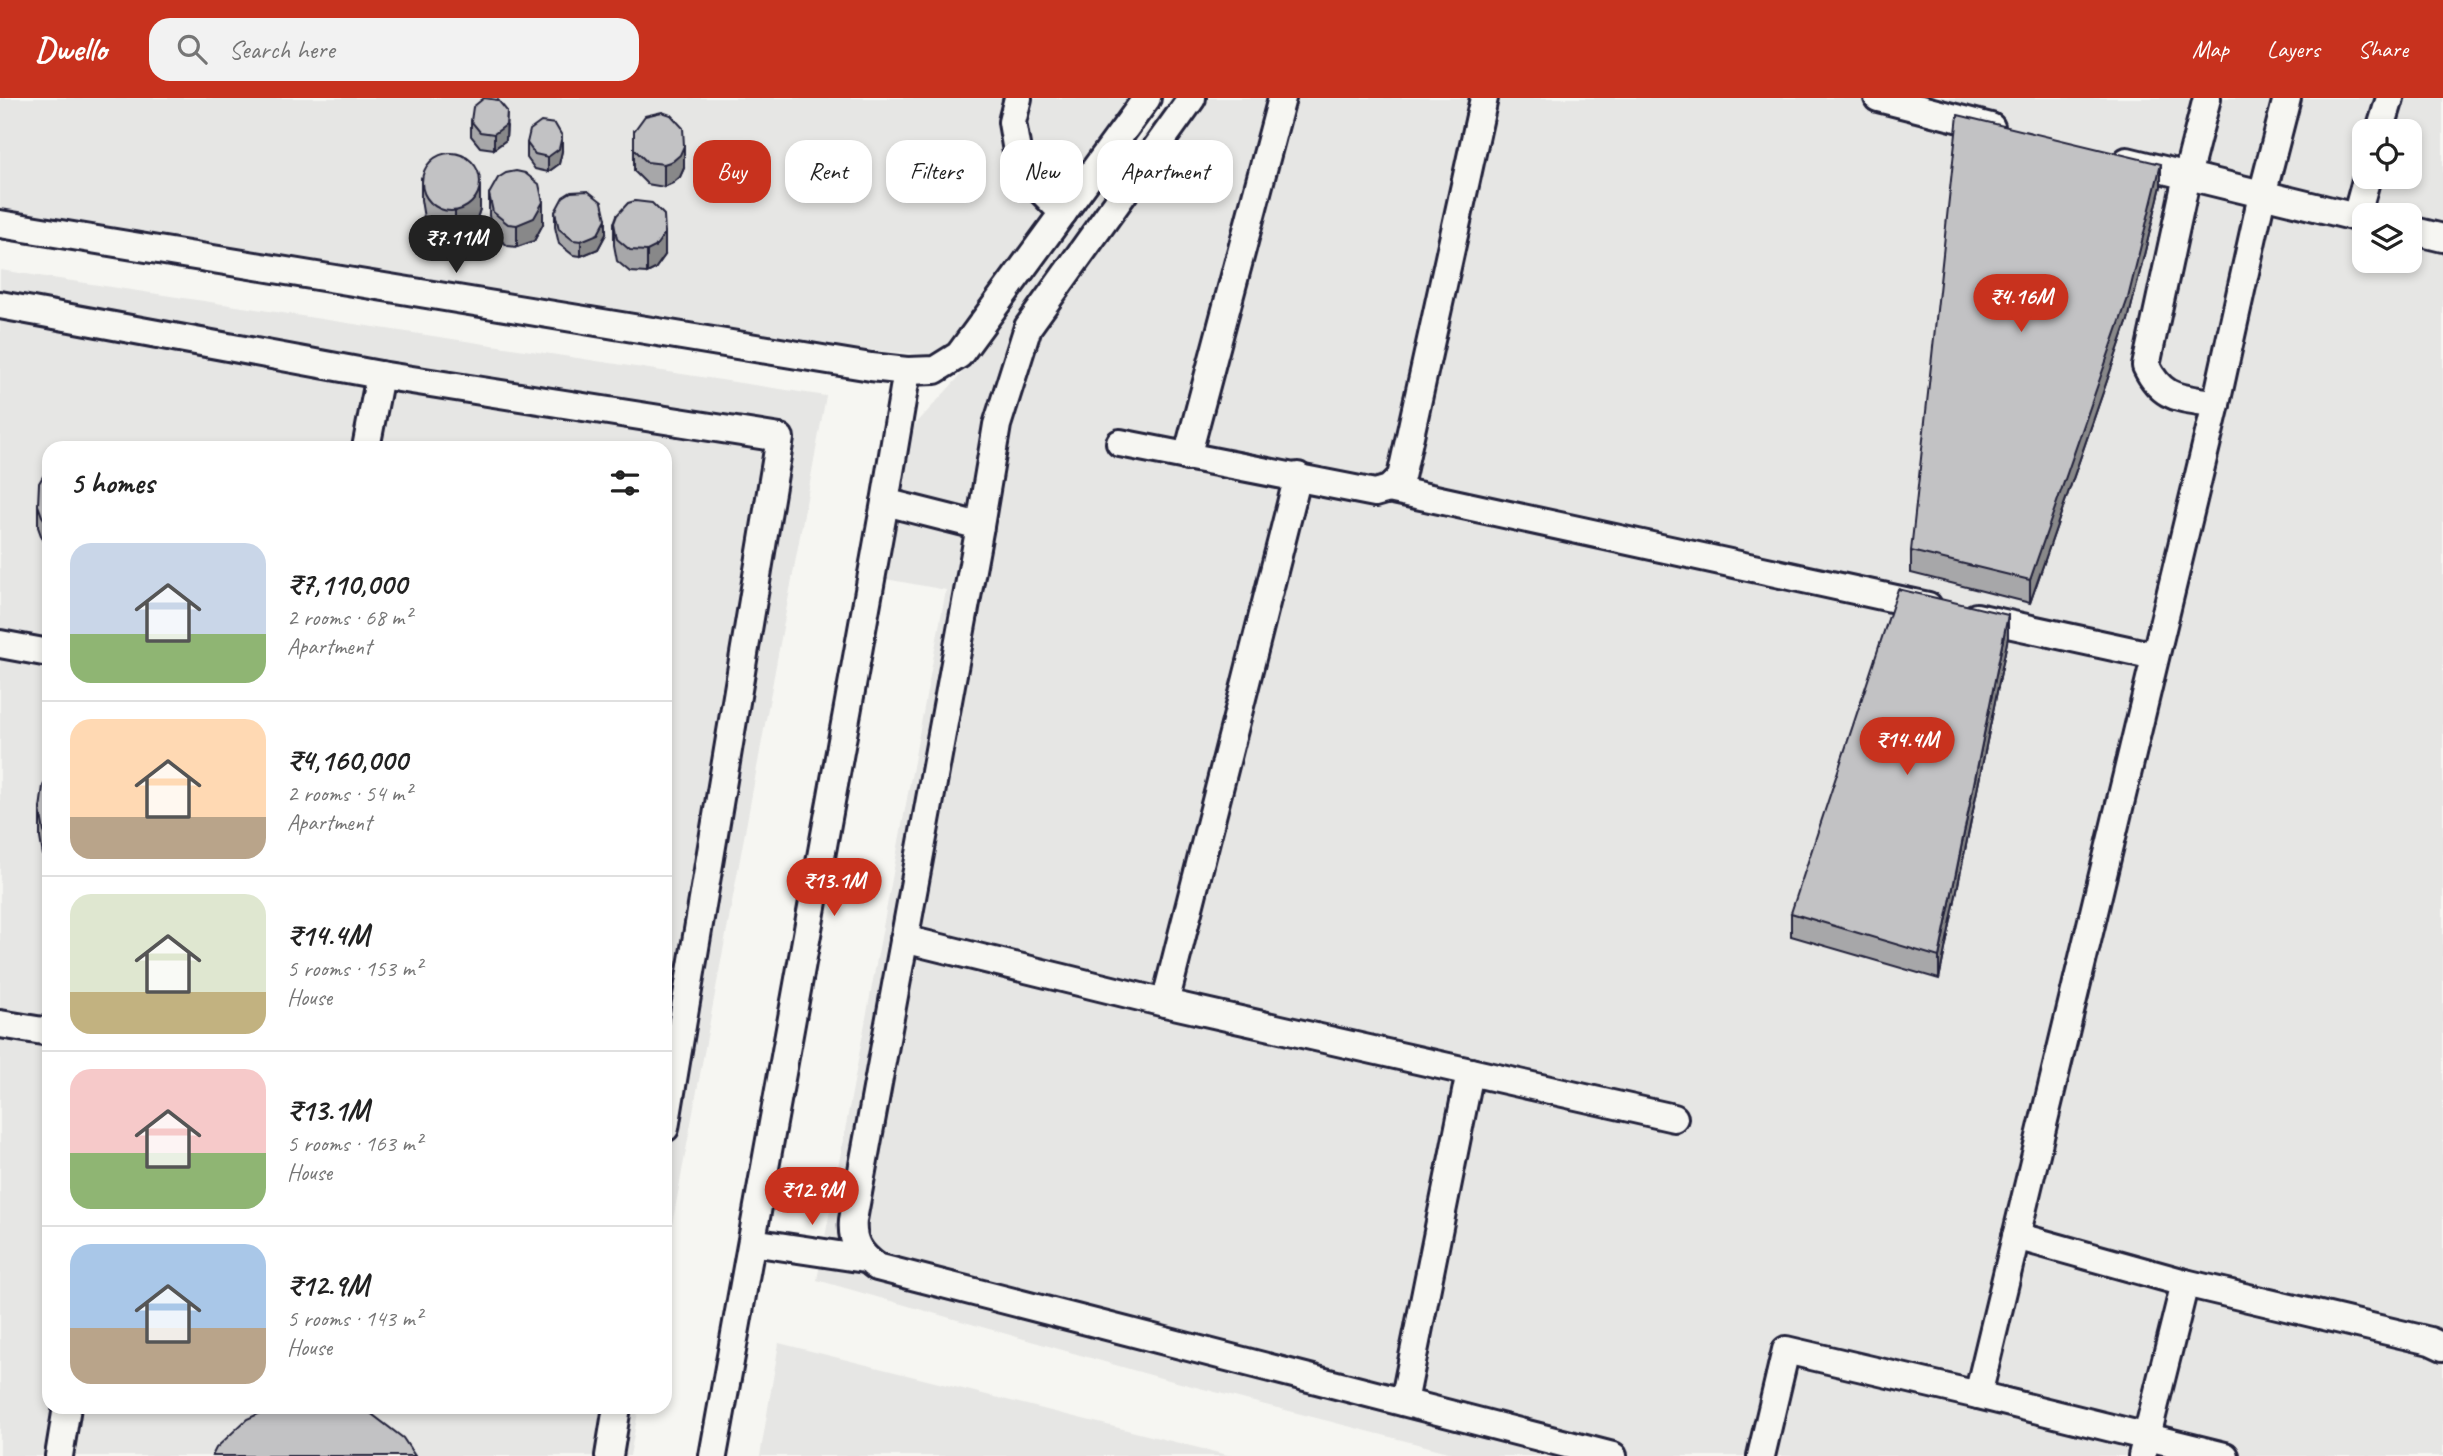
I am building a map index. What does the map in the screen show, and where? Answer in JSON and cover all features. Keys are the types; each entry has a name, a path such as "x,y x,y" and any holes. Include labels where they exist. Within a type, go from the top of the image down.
{"street":[{"path":"1017,98 1012,122 1020,169 1063,213"},
{"path":"0,224 871,367 907,371 935,370 959,355 1147,98"},
{"path":"865,1259 852,1235 853,1220 997,425 1028,327 1192,98"},
{"path":"1187,457 1282,98"},
{"path":"1120,443 1376,493 1389,489 1401,477 1484,98"},
{"path":"1878,98 2012,132"},
{"path":"2207,98 2187,176 2146,366 2153,381 2168,395 2216,404"},
{"path":"1978,1395 2287,98"},
{"path":"2384,119 2390,98"},
{"path":"2106,156 2352,216"},
{"path":"2422,233 2443,239"},
{"path":"0,305 380,375 780,438 672,1086"},
{"path":"713,1456 907,371"},
{"path":"367,441 380,375"},
{"path":"1165,1003 1298,477"},
{"path":"1389,489 2155,656"},
{"path":"885,502 980,526"},
{"path":"0,644 42,652"},
{"path":"904,939 1165,1003 1674,1118"},
{"path":"0,1024 42,1031"},
{"path":"1404,1402 1470,1072"},
{"path":"2016,1236 2185,1283 2430,1341 2443,1348"},
{"path":"752,1242 865,1259 877,1266 1613,1456"},
{"path":"2144,1446 2185,1283"},
{"path":"1761,1456 1786,1350 1978,1395 2144,1446 2225,1456"},
{"path":"59,1456 66,1414"},
{"path":"608,1456 616,1414"}],"shaded area":[{"path":"0,98 1132,98 1100,140 1097,140 1097,145 1083,163 1083,140 1000,140 1000,203 1053,203 939,355 835,348 679,319 0,208"},
{"path":"1171,98 2443,98 2443,1456 1464,1456 1161,1378 817,1280 946,590 880,578 912,428 958,378 1097,195 1097,203 1233,203 1233,140 1139,140"},
{"path":"0,270 826,396 672,1225 672,441 42,441 42,1414 638,1414 630,1456 0,1456"},
{"path":"779,1343 1231,1456 760,1456"}],"building":[{"path":"484,98 498,100 507,111 506,125 494,134 480,132 471,121 473,107"},
{"path":"662,112 671,115 683,128 684,146 673,161 664,164 647,162 634,149 634,131 645,116"},
{"path":"1958,115 2161,164 2128,298 2030,580 1911,551"},
{"path":"541,122 555,124 562,136 559,149 548,157 535,154 527,143 530,130"},
{"path":"451,153 462,155 475,166 480,182 478,193 467,206 451,211 440,209 427,198 422,182 424,171 435,158"},
{"path":"516,171 525,173 539,184 543,202 534,218 517,225 508,224 493,212 489,194 498,178"},
{"path":"588,191 602,202 606,219 598,234 581,241 573,240 559,229 555,212 563,197 571,192"},
{"path":"628,203 652,203 664,215 665,233 655,247 647,251 630,250 617,239 614,223 617,215"},
{"path":"42,478 42,516 38,505 39,483"},
{"path":"1898,589 2008,615 1939,957 1791,913"},
{"path":"258,1414 372,1414 403,1438 415,1456 212,1456 216,1448 247,1419"}]}
